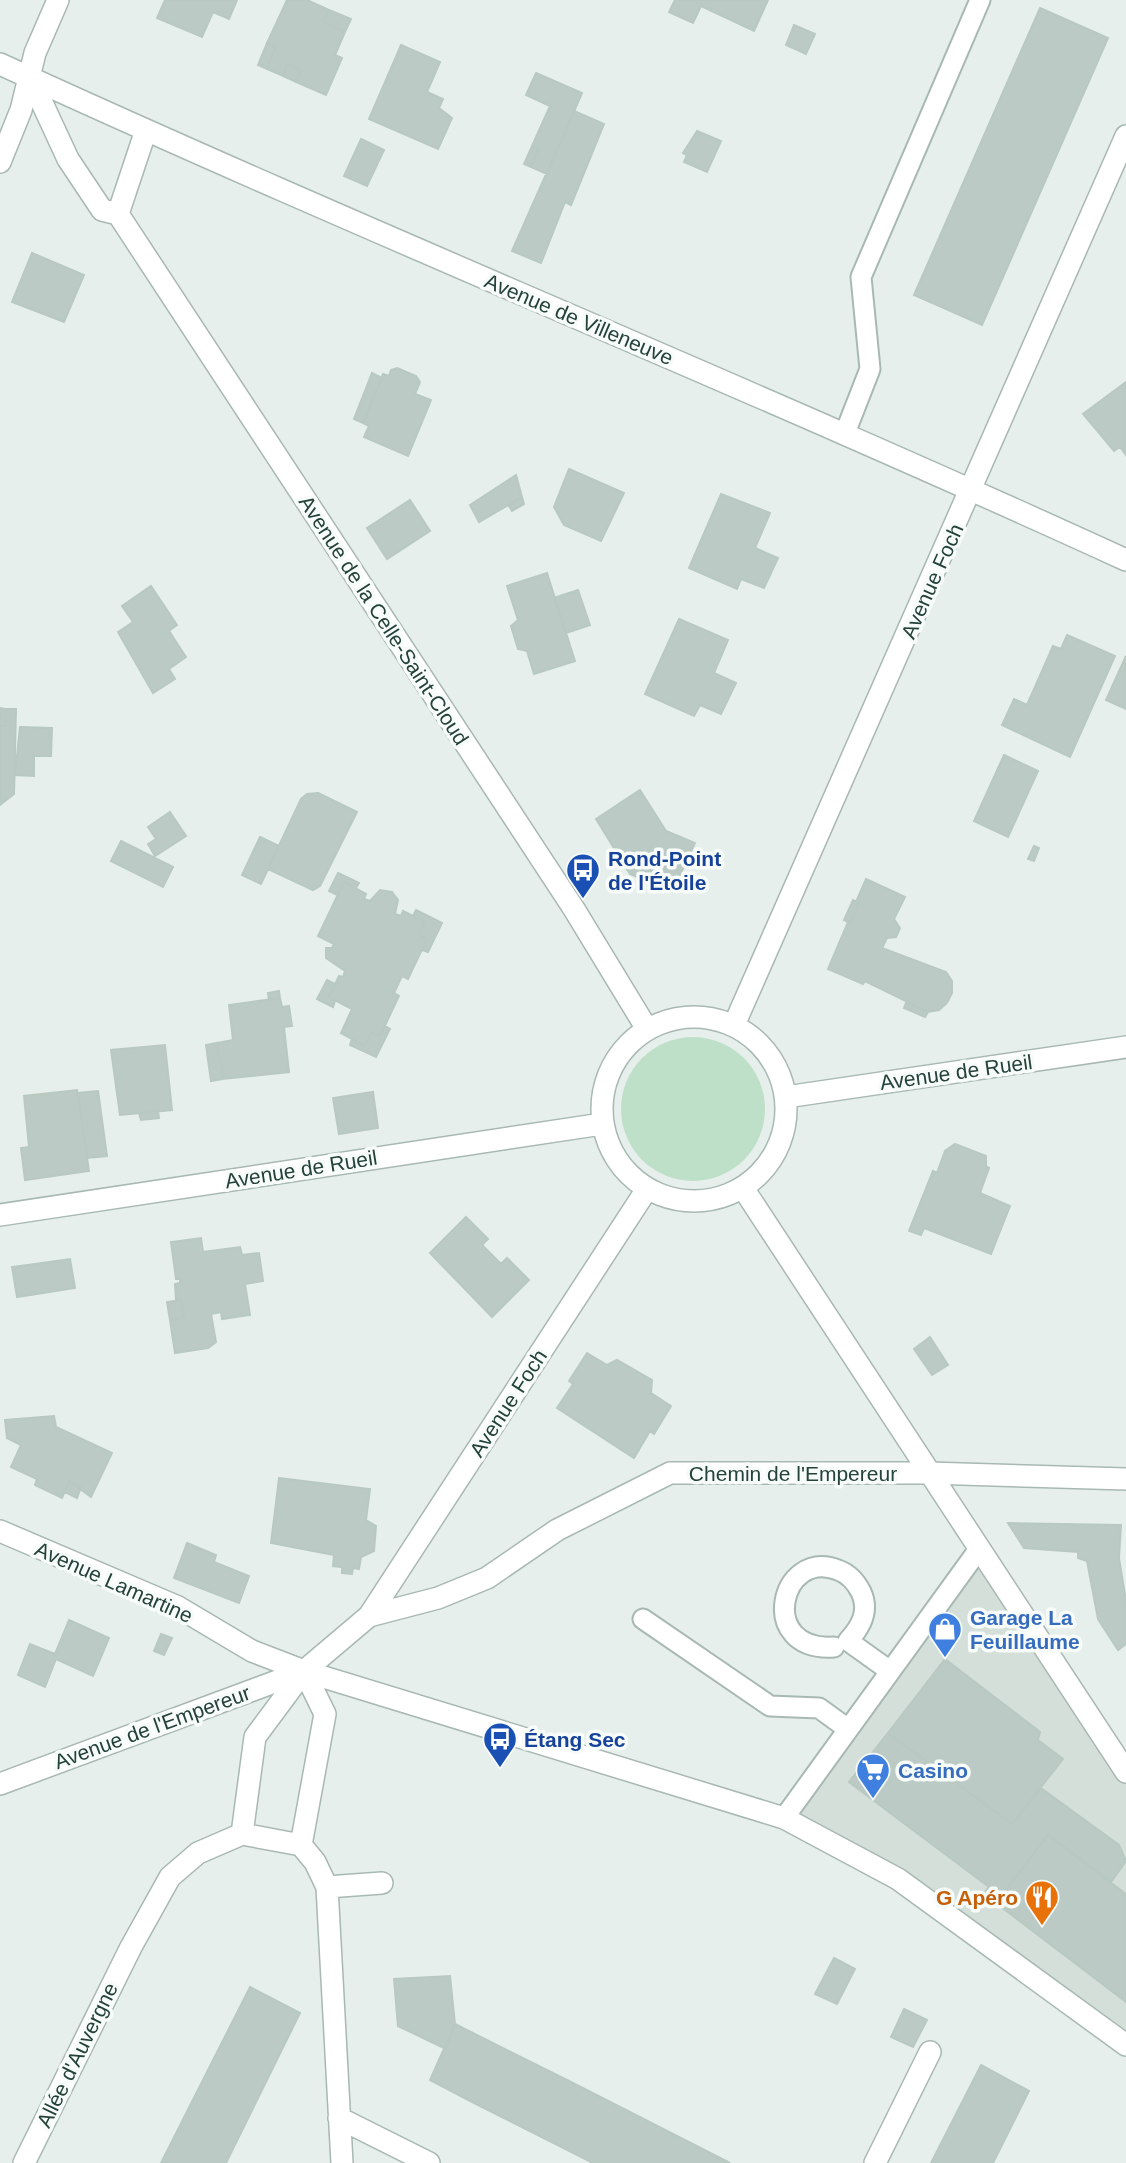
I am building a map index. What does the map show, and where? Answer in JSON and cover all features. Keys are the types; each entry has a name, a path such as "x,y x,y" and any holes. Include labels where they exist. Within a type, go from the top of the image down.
{"street":[{"path":"0,162 31,79 35,53 58,0"},
{"path":"0,64 31,79"},
{"name":"Avenue de Villeneuve","path":"31,79 845,433 1126,560"},
{"name":"Avenue de la Celle-Saint-Cloud","path":"31,79 68,159 102,210 118,214 574,909 647,1029"},
{"path":"118,214 146,130"},
{"name":"Avenue Foch","path":"734,1026 1126,136"},
{"path":"690,1016 713,1018 734,1026 763,1047 782,1079 786,1097 786,1118 777,1148 760,1175 743,1188 715,1199 685,1201 647,1189 617,1161 602,1124 601,1101 610,1070 629,1042 647,1029 667,1020 690,1016"},
{"name":"Avenue de Rueil","path":"786,1097 1126,1047"},
{"name":"Avenue de Rueil","path":"0,1215 602,1124"},
{"path":"743,1188 1063,1680 1126,1772"},
{"name":"Avenue Foch","path":"369,1616 647,1189"},
{"name":"Chemin de l'Empereur","path":"304,1671 369,1616 438,1598 487,1578 557,1530 670,1473 929,1473 1126,1479"},
{"name":"Avenue Lamartine","path":"0,1531 178,1607 252,1651 304,1671 784,1818 898,1879 1126,2045"},
{"path":"301,1845 325,1714 304,1671 255,1737 242,1835 301,1845 315,1862 327,1887 342,2163"},
{"name":"Avenue de l'Empereur","path":"0,1784 304,1671"},
{"name":"Allée d'Auvergne","path":"24,2163 131,1947 170,1877 198,1853 242,1835"},
{"path":"327,1887 382,1884"},
{"path":"875,2163 930,2052"},
{"path":"339,2118 429,2163"}],"lane":[{"path":"845,433 870,369 861,277 980,0"},
{"path":"784,1818 979,1549"},
{"path":"834,1647 818,1648 803,1643 791,1632 784,1618 783,1602 789,1586 799,1575 814,1568 830,1567 845,1573 857,1583 864,1598 865,1614 859,1629 848,1641 890,1671"},
{"path":"643,1619 770,1706 819,1708 848,1729"}],"shaded area":[{"path":"979,1549 1126,1772 1126,2045 898,1879 784,1818"}],"green space":[{"path":"693,1037 720,1043 744,1058 759,1082 765,1109 759,1136 744,1160 720,1175 693,1181 666,1175 642,1160 627,1136 621,1109 627,1082 642,1058 666,1043"}],"building":[{"path":"165,0 237,0 229,19 213,12 202,37 157,18"},
{"path":"287,0 307,0 329,10 323,22 345,32 335,55 342,58 326,95 296,82 301,71 287,64 283,76 267,69 276,47 267,43"},
{"path":"675,0 768,0 754,31 701,6 693,23 669,12"},
{"path":"1040,8 1108,38 982,325 914,295"},
{"path":"329,10 351,19 345,32 323,22"},
{"path":"794,25 815,34 806,54 786,45"},
{"path":"267,43 276,47 267,69 258,65"},
{"path":"401,45 440,62 427,92 443,99 439,108 452,118 438,149 369,119"},
{"path":"287,64 301,71 296,82 283,76"},
{"path":"536,73 582,93 547,174 531,167 538,149 532,146 550,106 526,95"},
{"path":"574,111 604,124 571,205 565,202 541,263 512,251"},
{"path":"697,131 721,141 707,172 684,162 687,155 683,153"},
{"path":"361,139 384,150 367,186 344,176"},
{"path":"532,146 538,149 531,167 524,164"},
{"path":"32,253 84,275 64,322 12,302"},
{"path":"397,368 416,376 420,382 415,394 431,400 408,456 364,437 369,426 363,423 383,374 389,376 391,370"},
{"path":"372,373 382,378 363,423 354,419"},
{"path":"1126,382 1126,455 1120,447 1114,451 1083,414"},
{"path":"569,469 624,493 601,541 564,525 554,507"},
{"path":"516,475 522,497 479,522 470,505"},
{"path":"721,494 770,513 755,548 778,558 764,588 741,579 737,589 689,568"},
{"path":"522,497 524,504 512,511 509,506"},
{"path":"410,500 430,531 387,559 367,528"},
{"path":"547,573 575,661 534,674 527,651 518,649 511,626 518,620 507,586"},
{"path":"151,586 177,625 169,631 186,657 169,669 175,679 153,693 118,632 133,622 122,606"},
{"path":"578,590 590,625 566,633 554,598"},
{"path":"679,619 728,640 714,673 736,683 721,714 700,705 694,716 645,694"},
{"path":"1067,635 1115,656 1070,757 1002,725 1014,699 1027,705 1053,646 1061,649"},
{"path":"1126,656 1126,709 1106,700"},
{"path":"0,708 6,709 6,726 0,726"},
{"path":"6,709 16,709 14,794 0,805 0,726 6,726"},
{"path":"20,727 52,728 51,756 34,756 34,776 15,775"},
{"path":"1004,755 1038,771 1008,837 974,821"},
{"path":"640,790 666,831 695,843 672,892 630,874 596,819"},
{"path":"318,793 357,812 320,886 313,890 268,869 301,799 307,794"},
{"path":"170,812 186,836 155,856 148,844 156,839 148,827"},
{"path":"260,837 279,846 261,884 242,875"},
{"path":"121,841 173,867 163,887 111,861"},
{"path":"1034,846 1039,848 1034,861 1028,859"},
{"path":"338,873 359,883 356,888 344,882 337,895 329,891"},
{"path":"866,879 905,897 894,919 900,928 896,937 887,938 882,948 946,972 952,981 952,993 947,1003 939,1010 928,1012 865,981 863,984 828,969 859,903 856,902"},
{"path":"344,882 366,894 364,899 370,901 380,890 392,892 398,900 395,914 401,916 403,911 425,922 419,935 427,939 408,979 402,976 394,993 399,996 380,1036 371,1032 365,1046 341,1033 352,1009 329,997 339,976 343,977 345,971 326,958 326,948 332,948 334,944 318,936"},
{"path":"853,900 859,903 850,923 844,920"},
{"path":"416,910 442,923 428,952 422,950 427,939 419,935 425,922 413,916"},
{"path":"327,980 335,984 329,997 335,1001 333,1007 317,999"},
{"path":"279,991 280,998 269,1000 268,993"},
{"path":"280,998 282,1007 289,1006 292,1026 284,1027 289,1072 223,1079 217,1043 233,1040 229,1005"},
{"path":"906,1003 928,1012 925,1017 904,1008"},
{"path":"385,1026 390,1029 376,1057 350,1045 352,1039 365,1046 371,1032 380,1036"},
{"path":"217,1043 223,1079 211,1081 206,1045"},
{"path":"165,1045 172,1110 120,1115 111,1050"},
{"path":"77,1090 89,1171 25,1180 21,1148 29,1147 24,1096"},
{"path":"98,1091 107,1156 87,1158 78,1093"},
{"path":"373,1092 378,1128 339,1134 333,1098"},
{"path":"158,1111 159,1118 141,1120 139,1113"},
{"path":"955,1144 986,1156 986,1166 989,1168 980,1193 1010,1206 991,1254 924,1228 921,1235 909,1231 933,1171 937,1173 945,1151"},
{"path":"466,1217 488,1239 482,1245 501,1264 507,1258 529,1280 492,1317 430,1253"},
{"path":"201,1238 203,1252 240,1247 242,1255 259,1253 263,1281 245,1284 250,1315 222,1319 221,1312 211,1314 216,1342 208,1348 175,1353 170,1320 184,1318 181,1300 176,1300 175,1284 180,1283 180,1279 176,1279 171,1242"},
{"path":"70,1259 75,1288 17,1297 12,1267"},
{"path":"181,1300 184,1318 170,1320 167,1302"},
{"path":"930,1337 948,1365 932,1375 914,1349"},
{"path":"587,1353 607,1365 617,1360 652,1380 651,1393 671,1406 654,1434 650,1431 634,1458 557,1408 573,1384 569,1381"},
{"path":"54,1416 56,1427 112,1453 91,1497 69,1481 62,1498 35,1485 37,1479 11,1467 21,1445 7,1438 5,1420"},
{"path":"279,1478 370,1489 366,1520 376,1526 374,1551 361,1557 359,1569 353,1568 352,1574 342,1573 342,1567 333,1566 334,1555 271,1543"},
{"path":"69,1481 81,1487 77,1498 65,1492"},
{"path":"1008,1523 1121,1525 1119,1558 1126,1601 1126,1644 1118,1650 1098,1619 1087,1561 1078,1558 1078,1552 1024,1548"},
{"path":"187,1543 216,1555 214,1562 249,1576 239,1603 174,1578"},
{"path":"69,1620 109,1638 93,1676 56,1659 45,1687 18,1675 30,1644 55,1654"},
{"path":"161,1634 172,1638 164,1655 154,1651"},
{"path":"945,1659 1040,1732 1038,1740 1063,1759 1012,1824 888,1733"},
{"path":"888,1733 1012,1824 1041,1788 1119,1845 1126,1861 1111,1882 1048,1835 996,1903 984,1893 989,1887 849,1782"},
{"path":"1048,1835 1126,1894 1126,2002 996,1903"},
{"path":"834,1958 855,1969 837,2004 815,1994"},
{"path":"450,1976 455,2024 446,2049 398,2026 394,1979"},
{"path":"250,1987 300,2013 226,2163 161,2163"},
{"path":"904,2009 927,2020 913,2047 891,2037"},
{"path":"455,2024 730,2163 593,2163 474,2103 430,2080"},
{"path":"981,2065 1029,2091 993,2163 931,2163"}],"place":[{"name":"Rond-Point de l'Étoile","path":"583,900"},
{"name":"Garage La Feuillaume","path":"945,1659"},
{"name":"Étang Sec","path":"500,1769"},
{"name":"Casino","path":"873,1800"},
{"name":"G Apéro","path":"1042,1927"}]}
